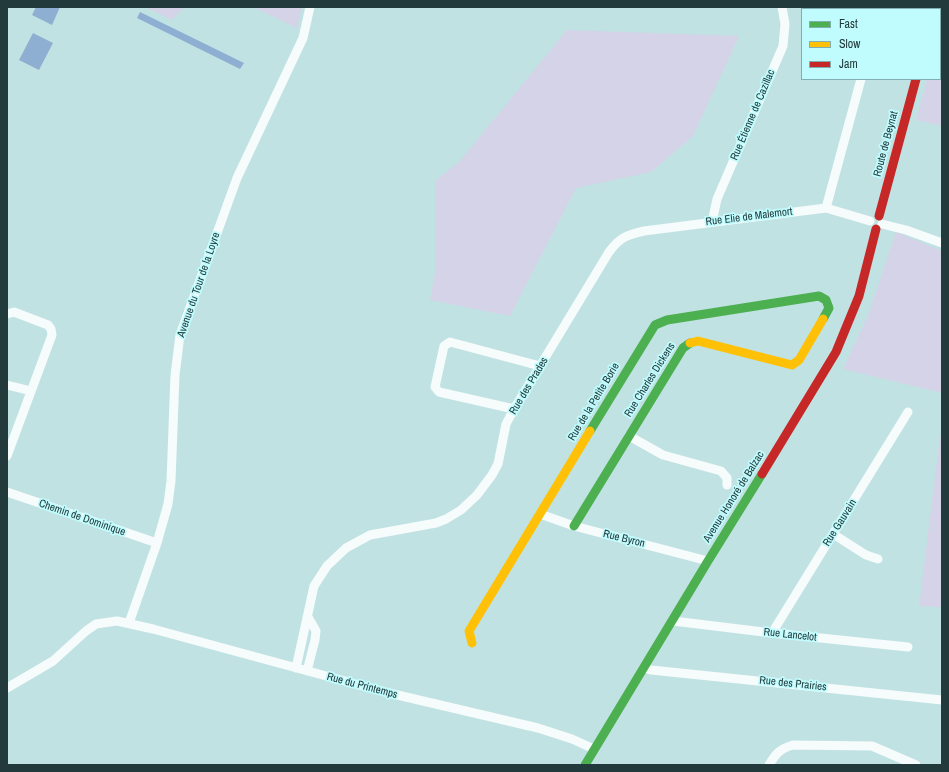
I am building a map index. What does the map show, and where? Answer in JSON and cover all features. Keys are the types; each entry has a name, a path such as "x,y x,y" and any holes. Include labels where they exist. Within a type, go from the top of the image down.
{"street":[{"name":"Avenue du Tour de la Loyre","path":"129,623 157,543 168,504 171,481 175,375 180,335 237,178 303,38 310,7"},
{"name":"Rue Étienne de Cazillac","path":"712,222 717,199 783,46 785,24 782,7"},
{"path":"826,208 861,80"},
{"name":"Route de Beynat","path":"879,223 916,80"},
{"name":"Rue Elie de Malemort","path":"627,234 826,208 870,221 872,227 879,223"},
{"path":"879,223 906,230 942,244"},
{"name":"Avenue Honoré de Balzac","path":"585,765 836,352 861,290 879,223"},
{"name":"Rue des Prades","path":"296,668 314,586 327,566 346,548 370,535 402,528 424,526 446,519 461,510 477,495 492,475 498,464 506,424 514,409 612,248 627,234"},
{"name":"Rue de la Petite Borie","path":"472,643 469,631 655,324 667,320 819,296 826,300"},
{"name":"Rue Charles Dickens","path":"574,526 684,348 690,343 698,341 792,365 799,360 829,308 826,300"},
{"path":"7,314 14,312 48,325 51,329 52,335 7,455"},
{"path":"514,409 439,392 435,386 444,346 450,342 540,366"},
{"path":"7,385 31,391"},
{"name":"Rue Gauvain","path":"772,633 908,412"},
{"path":"629,436 663,455 721,471 727,478 727,485"},
{"name":"Chemin de Dominique","path":"7,492 157,543"},
{"name":"Rue Byron","path":"540,514 574,526 708,561"},
{"path":"833,534 866,555 878,559"},
{"path":"307,671 316,631 308,617"},
{"name":"Rue du Printemps","path":"7,688 54,661 86,631 96,624 117,621 389,693 538,728 572,738 594,749"},
{"name":"Rue Lancelot","path":"673,621 908,647"},
{"name":"Rue des Prairies","path":"645,668 651,670 942,700"},
{"path":"769,765 773,758 783,748 793,745 872,746 916,765"}],"shaded area":[{"path":"145,7 184,7 172,20"},
{"path":"253,7 302,7 297,28"},
{"path":"942,23 942,126 916,120 927,80 941,80"},
{"path":"567,30 739,36 693,136 651,172 576,188 510,316 430,300 435,273 435,181 459,162"},
{"path":"896,232 942,251 942,393 843,369 867,318"},
{"path":"940,436 942,437 942,607 919,606"}],"water":[{"path":"36,7 60,7 52,25 32,15"},
{"path":"140,12 244,63 240,69 137,18"},
{"path":"33,33 53,43 39,70 19,60"}],"traffic: fast":[{"path":"590,431 655,325 667,320 819,296 826,300 829,308 823,319"},
{"path":"574,526 683,348 690,343"},
{"path":"585,765 762,474"}],"traffic: slow":[{"path":"690,343 698,341 792,365 799,360 823,319"},
{"path":"472,643 469,631 590,431"}],"traffic: jam":[{"path":"879,216 916,80"},
{"path":"762,474 836,352 859,296 876,229"}]}
